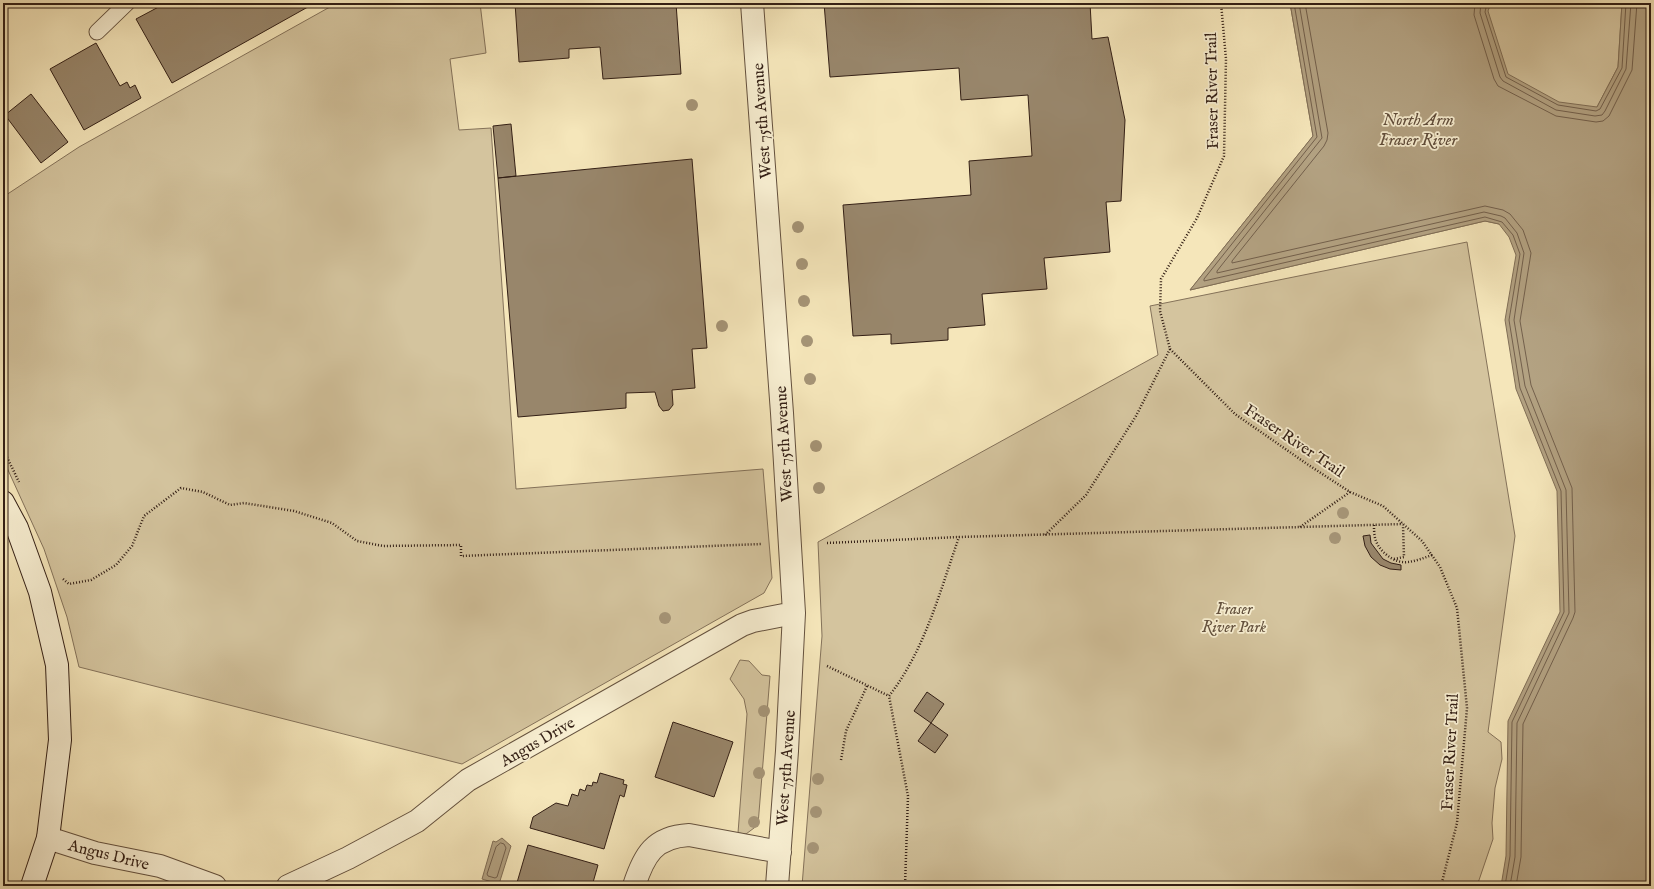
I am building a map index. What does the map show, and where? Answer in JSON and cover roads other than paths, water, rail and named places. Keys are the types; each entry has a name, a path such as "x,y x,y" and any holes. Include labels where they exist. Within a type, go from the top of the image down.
{"street":[{"name":"West 75th Avenue","path":"752,3 782,413 794,613 788,751 777,886"},
{"path":"3,502 16,528 40,592 57,665 60,740 48,838 32,886"},
{"name":"Angus Drive","path":"288,886 348,858 417,821 468,780 742,625 794,613"},
{"path":"634,886 639,869 646,856 654,847 664,840 676,835 689,835 780,852"},
{"name":"Angus Drive","path":"48,838 95,853 160,866 214,886"}],"lane":[{"path":"97,32 127,3"}],"water":[{"name":"North Arm Fraser River","path":"1290,3 1491,3 1488,11 1508,74 1559,102 1597,107 1618,67 1622,3 1651,3 1651,886 1501,886 1506,856 1508,721 1560,612 1557,491 1516,389 1505,320 1516,255 1509,237 1499,224 1485,221 1190,290 1313,136"},
{"path":"502,838 511,846 499,884 482,879 493,841 496,842"}],"park label":[{"name":"Fraser River Park","path":"1234,617"}]}
